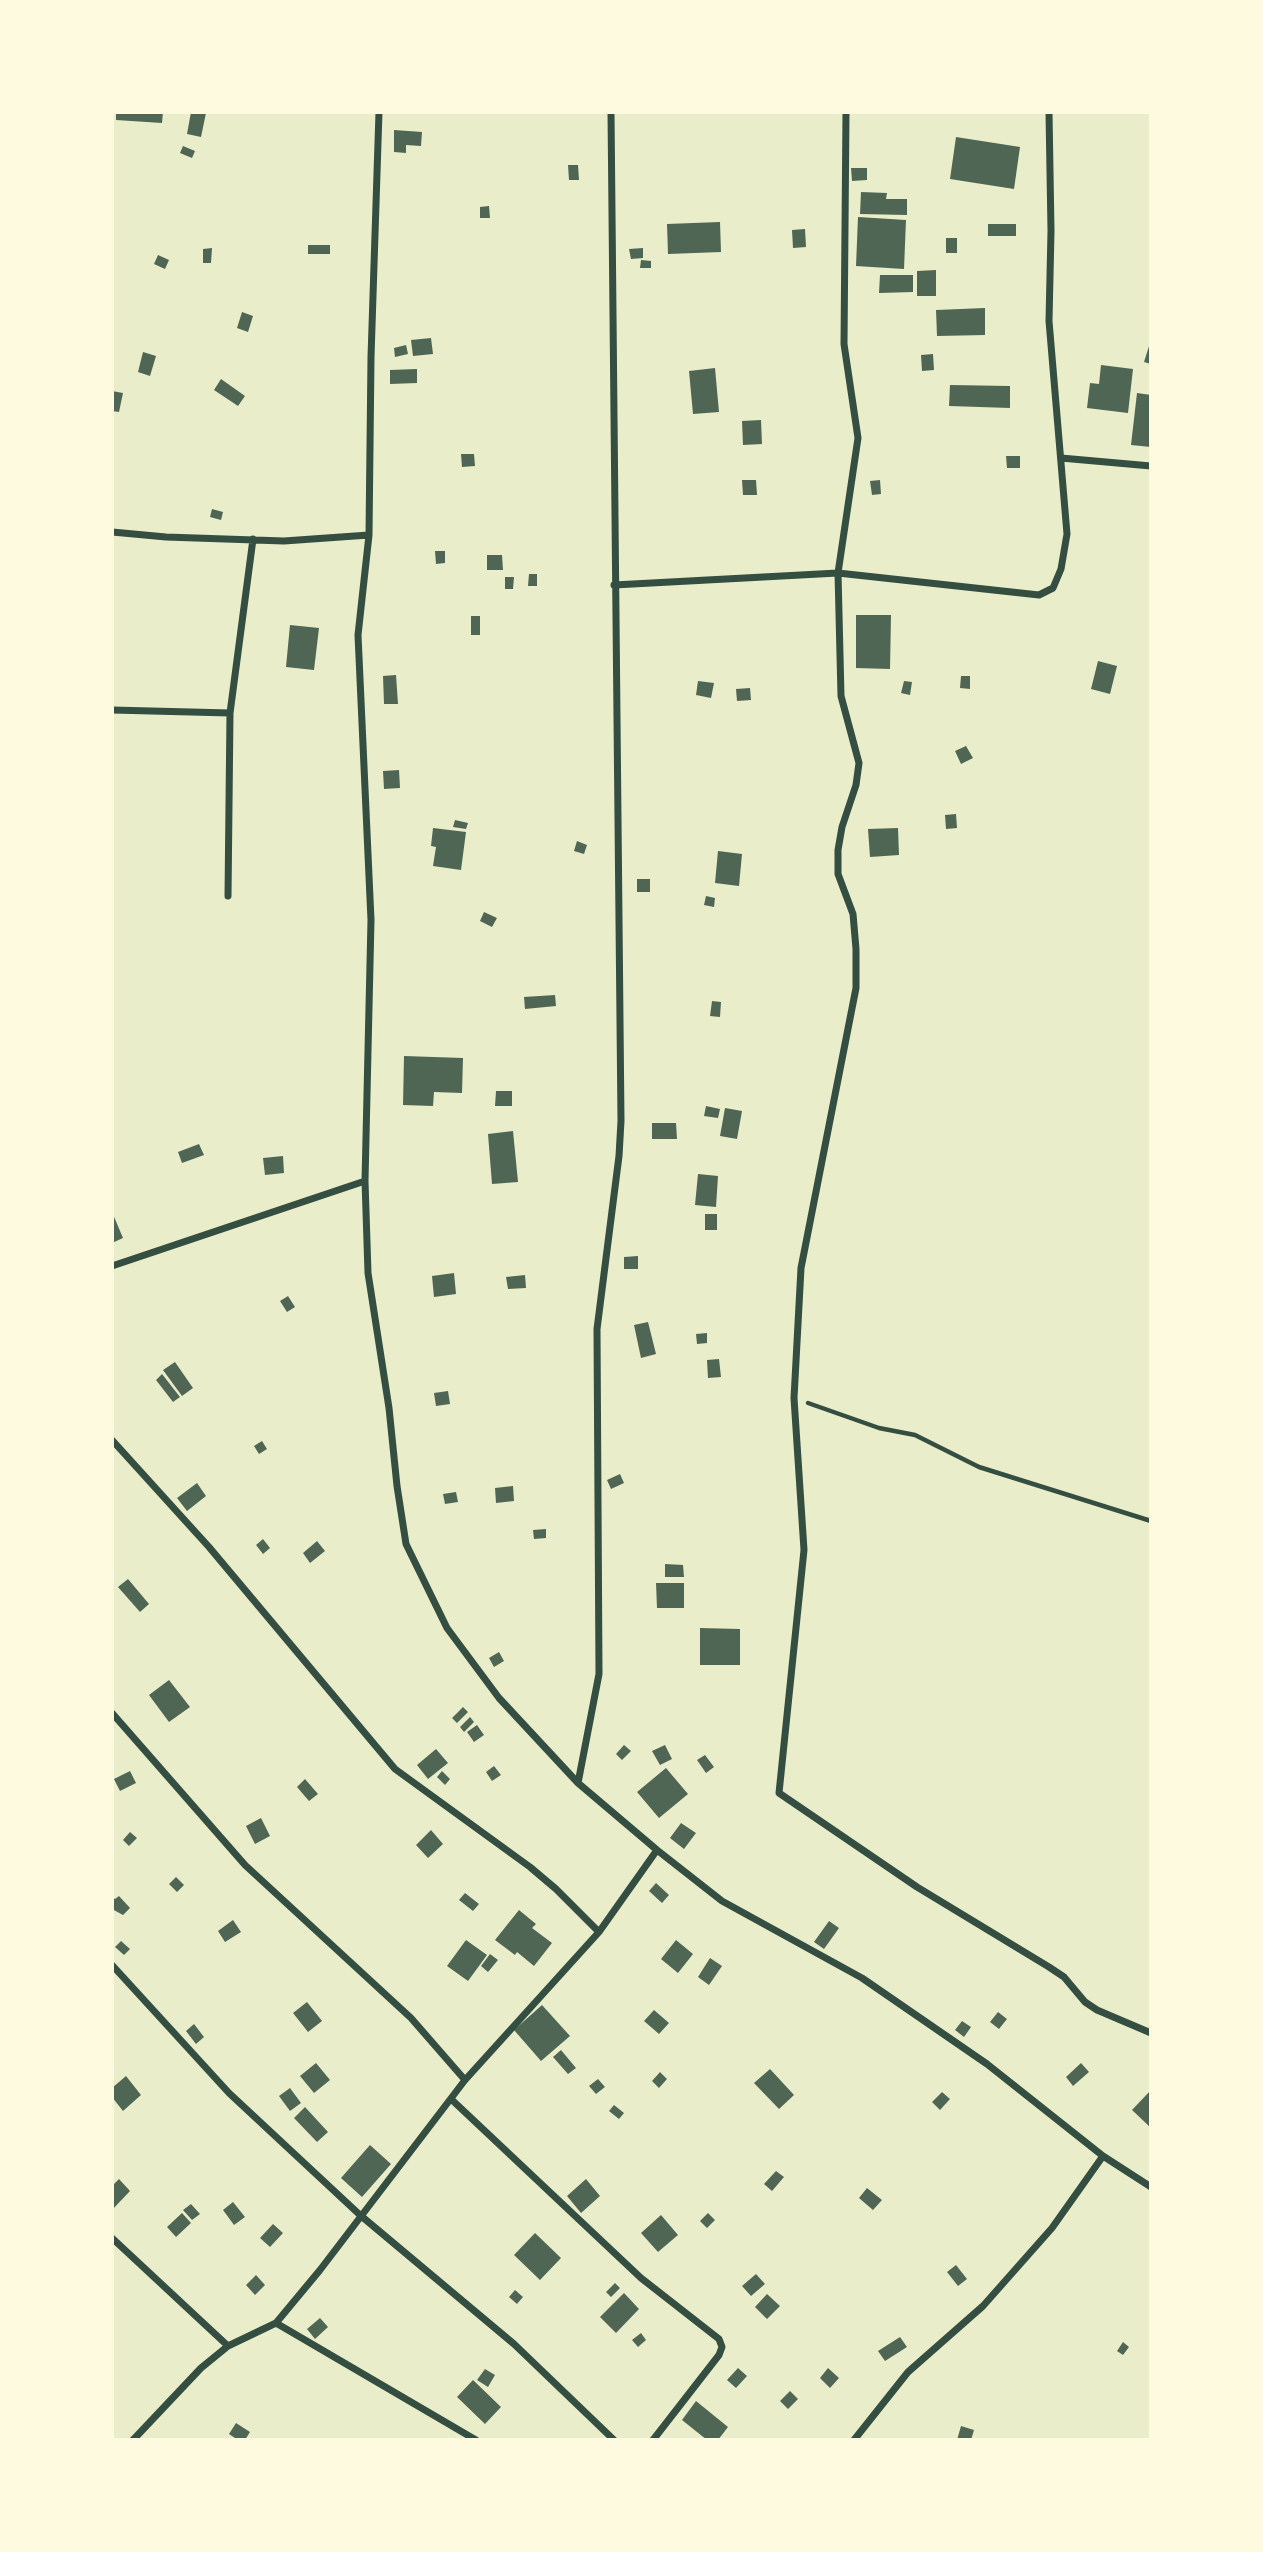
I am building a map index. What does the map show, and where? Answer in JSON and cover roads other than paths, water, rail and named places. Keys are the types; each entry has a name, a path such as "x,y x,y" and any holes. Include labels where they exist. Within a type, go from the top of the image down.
{"street":[{"path":"379,112 371,357 369,535 358,635 371,920 365,1181 368,1273 406,1544 447,1628 499,1698 578,1783 722,1901 862,1978 987,2064 1103,2156 1151,2187"},
{"path":"578,1783 599,1674 597,1329 621,1121 611,112"},
{"path":"846,112 844,344 858,438 838,573 841,696 859,763 856,785 842,827 838,874 853,914 856,988 801,1268 794,1398 804,1550 780,1795 917,1886 1064,1977 1085,2002 1097,2010 1151,2034"},
{"path":"614,585 838,573 1040,595 1053,588 1061,569 1067,534 1049,321 1049,112"},
{"path":"1061,458 1151,466"},
{"path":"112,532 177,538 284,541 369,535"},
{"path":"228,896 230,713 253,539"},
{"path":"112,710 230,713"},
{"path":"112,1266 365,1181"},
{"path":"112,1440 209,1546 395,1769 530,1867 599,1932"},
{"path":"112,1713 245,1865 411,2018 465,2080"},
{"path":"133,2440 201,2368 228,2346 276,2323 465,2080 599,1932 657,1850"},
{"path":"112,1965 229,2093 360,2216 514,2344 614,2440"},
{"path":"452,2099 641,2278 719,2339 722,2347 719,2355 653,2440"},
{"path":"854,2440 908,2372 983,2306 1035,2248 1103,2156"},
{"path":"112,2238 228,2346"},
{"path":"276,2323 477,2440"},
{"path":"663,2427 664,2440"}]}
